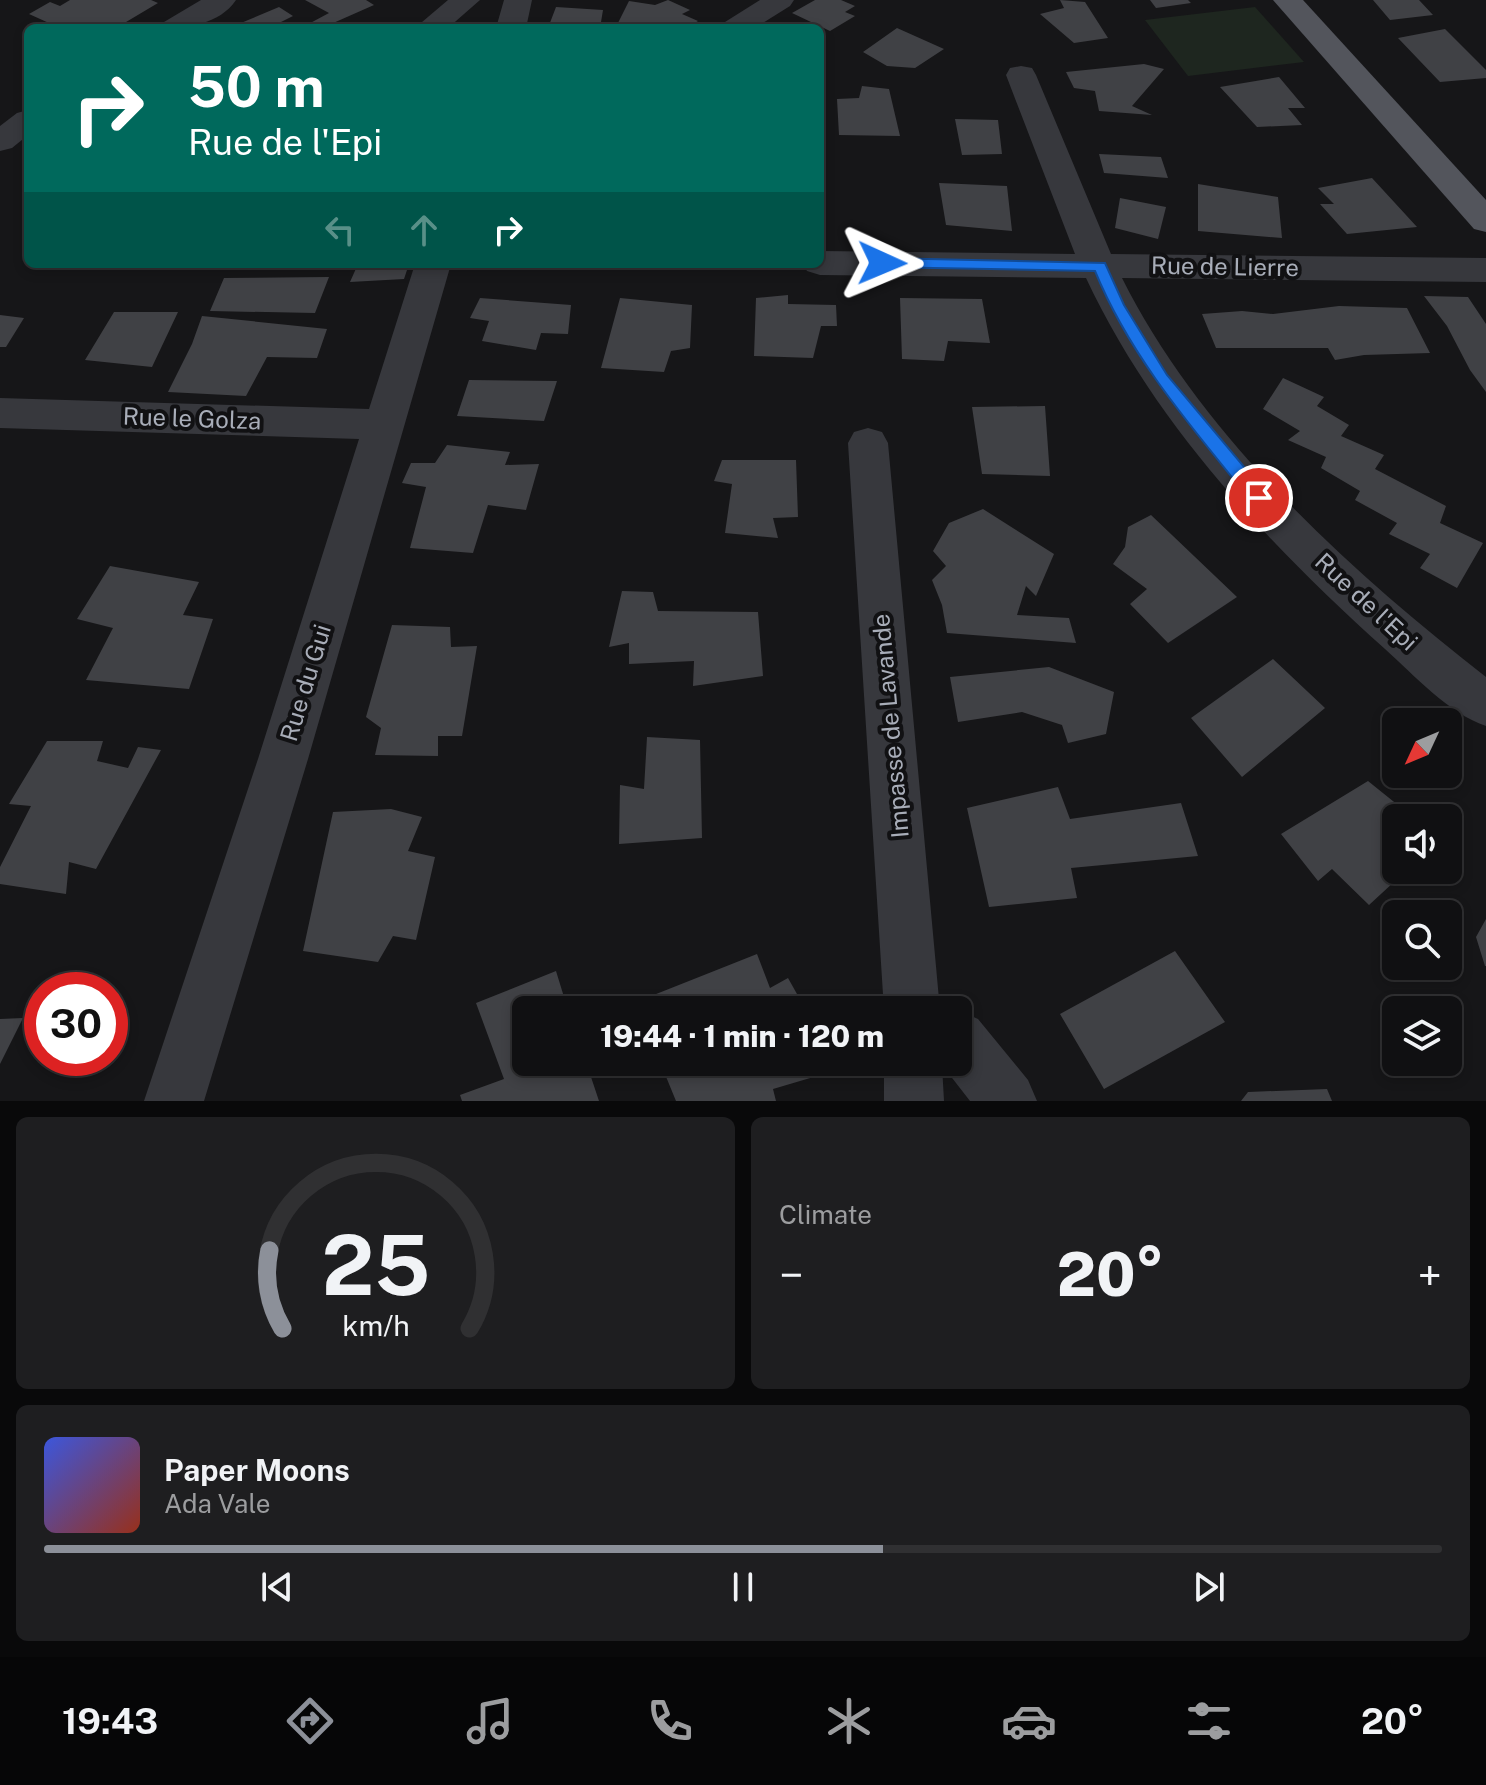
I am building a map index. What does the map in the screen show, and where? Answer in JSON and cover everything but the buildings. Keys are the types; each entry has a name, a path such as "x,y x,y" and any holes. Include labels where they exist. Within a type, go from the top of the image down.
{"main road":[{"path":"1287,0 1486,221"},
{"path":"1314,0 1486,186"}],"street":[{"path":"181,24 222,0"},
{"path":"435,24 466,0"},
{"path":"512,24 518,0"},
{"path":"741,24 780,0"},
{"name":"Rue de l'Epi","path":"1021,75 1117,305 1162,379 1274,514 1409,642 1486,705"},
{"path":"0,141 24,123"},
{"name":"Rue de Lierre","path":"824,263 1486,270"},
{"name":"Rue du Gui","path":"174,1101 283,759 432,268"},
{"name":"Rue le Golza","path":"0,413 383,425"},
{"name":"Impasse de Lavande","path":"868,443 919,996"},
{"path":"972,1057 1007,1101"},
{"path":"913,1076 914,1101"}],"shaded area":[{"path":"1255,7 1304,62 1188,76 1145,20"}],"route":[{"path":"882,263 1100,266 1117,305 1162,379 1259,498"}]}
